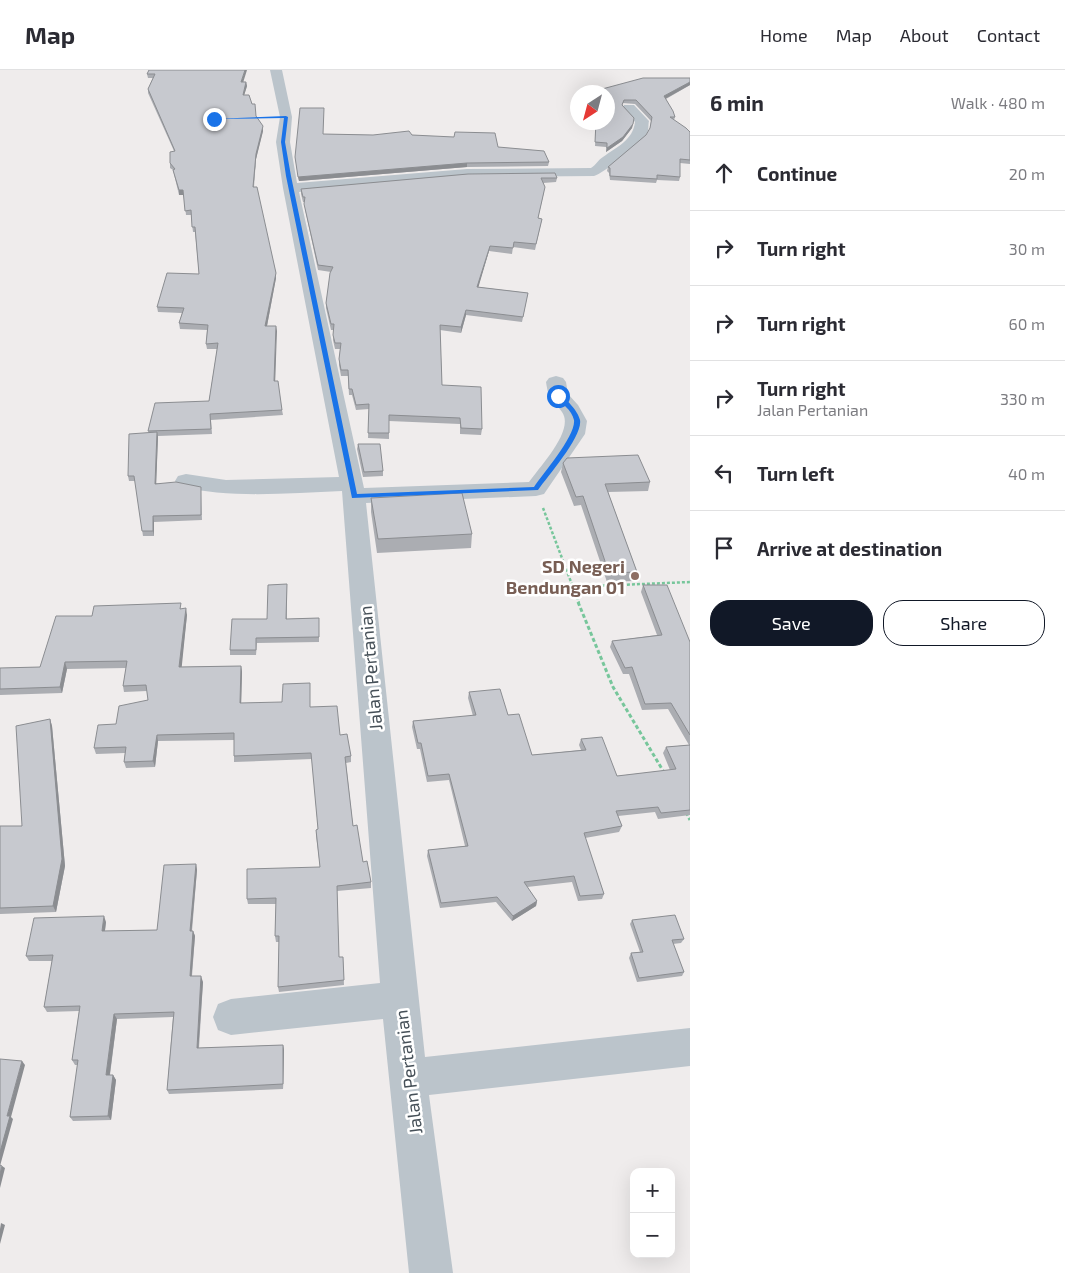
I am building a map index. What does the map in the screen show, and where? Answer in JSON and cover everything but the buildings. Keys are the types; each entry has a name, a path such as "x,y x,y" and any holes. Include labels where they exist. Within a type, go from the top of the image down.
{"street":[{"name":"Jalan Pertanian","path":"276,70 286,117 283,142 290,188 353,490 399,999 431,1273"},
{"path":"290,188 467,173 594,172 601,168 606,161 623,152 641,132 642,121 629,108"},
{"path":"186,481 226,487 353,490 536,489 574,434 577,421 571,409 558,396 556,382"},
{"path":"231,1017 399,999"},
{"path":"409,1078 690,1047"}],"path":[{"path":"536,489 572,587 613,687 665,776"},
{"path":"572,587 690,582"},
{"path":"683,806 690,820"}],"place":[{"name":"SD Negeri Bendungan 01","path":"635,576"}],"route":[{"path":"214,119 286,117 283,142 288,176 354,496 536,489 574,434 577,421 571,409 558,396"}]}
